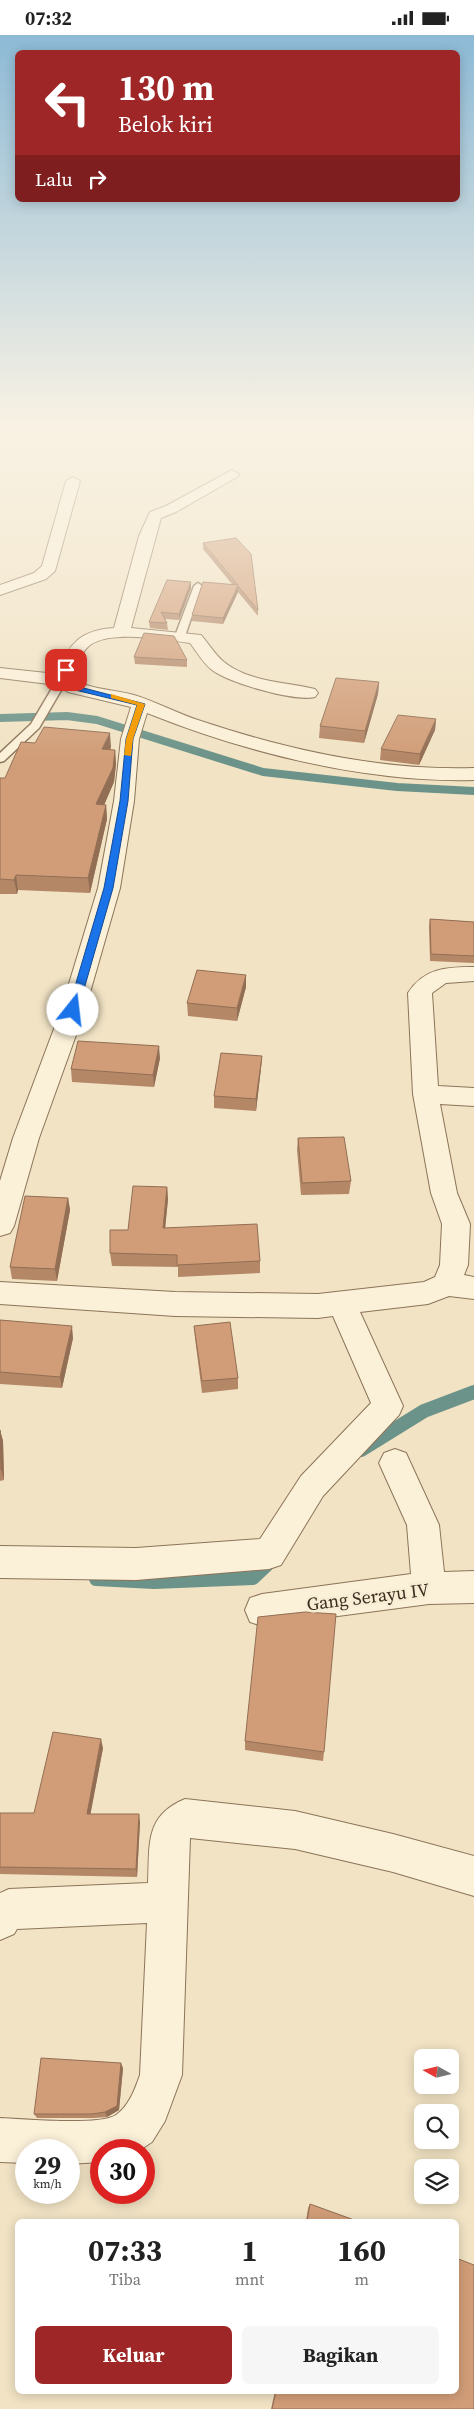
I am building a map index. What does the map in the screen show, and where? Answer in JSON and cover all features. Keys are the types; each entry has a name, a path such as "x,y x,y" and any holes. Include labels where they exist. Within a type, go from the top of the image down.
{"street":[{"path":"0,590 40,576 49,567 57,538"},
{"path":"121,633 146,538"},
{"path":"62,679 70,661 86,640 99,635 121,633 180,636 195,639 217,666 230,673 256,682 309,693"},
{"path":"0,673 62,679 74,688 141,704 171,717 226,735 340,763 441,775 474,774"},
{"path":"0,1226 26,1138 73,1010 108,888 124,801 130,739 141,704"},
{"path":"0,1293 175,1304 342,1304 428,1293 461,1286 454,1265 465,1225 444,1193 426,1094 420,993 423,987 446,976 474,974"},
{"path":"426,1094 474,1097"},
{"path":"0,1562 136,1564 269,1554 312,1486 388,1406 342,1304"},
{"path":"396,1463 423,1525 429,1588"},
{"name":"Gang Serayu IV","path":"262,1610 429,1588 474,1587"},
{"path":"0,2140 108,2141 130,2133 149,2110 161,2075 170,1835 177,1824 185,1818 295,1830 393,1853 474,1876"},
{"path":"0,1920 3,1914 10,1909 167,1902"}],"lane":[{"path":"180,636 198,587"},
{"path":"0,759 35,726 62,679"}],"building":[{"path":"236,538 251,554 258,610 238,586 223,618 192,615 203,582 238,585 203,543"},
{"path":"167,580 191,582 179,614 161,612 167,623 149,622"},
{"path":"144,633 174,636 187,660 134,657"},
{"path":"336,678 379,682 365,731 320,726"},
{"path":"398,715 436,719 420,754 381,749"},
{"path":"44,727 110,733 102,749 115,750 113,768 96,804 106,805 88,878 16,875 14,880 0,879 0,778 5,778 21,742 35,743"},
{"path":"430,919 474,922 474,956 431,954"},
{"path":"197,970 246,975 237,1008 187,1003"},
{"path":"78,1041 159,1046 153,1075 71,1069"},
{"path":"221,1053 262,1056 256,1099 214,1096"},
{"path":"344,1137 351,1181 302,1183 298,1138"},
{"path":"133,1186 167,1187 163,1228 257,1224 260,1261 177,1265 177,1255 110,1253 110,1230 128,1230"},
{"path":"25,1196 68,1198 55,1269 10,1267"},
{"path":"0,1320 72,1326 60,1377 0,1372"},
{"path":"230,1322 238,1378 202,1381 194,1326"},
{"path":"0,1430 1,1469 0,1469"},
{"path":"305,1612 336,1614 324,1752 245,1741 258,1617"},
{"path":"53,1732 101,1739 87,1814 139,1814 136,1869 0,1867 0,1813 34,1813"},
{"path":"41,2058 121,2063 117,2106 105,2112 92,2114 34,2114"},
{"path":"310,2204 351,2219 307,2219"},
{"path":"459,2259 474,2265 474,2409 272,2409 275,2394 459,2394"}],"waterway":[{"path":"0,718 67,716 97,720 263,772 397,787 474,791"},
{"path":"361,1450 424,1411 474,1392"},
{"path":"96,1579 154,1582 253,1578 273,1559"}],"slow traffic":[{"path":"113,696 141,704 130,739 128,755"}],"route":[{"path":"66,670 62,679 74,688 128,699 141,704 130,739 124,801 108,888 73,1010"}]}
